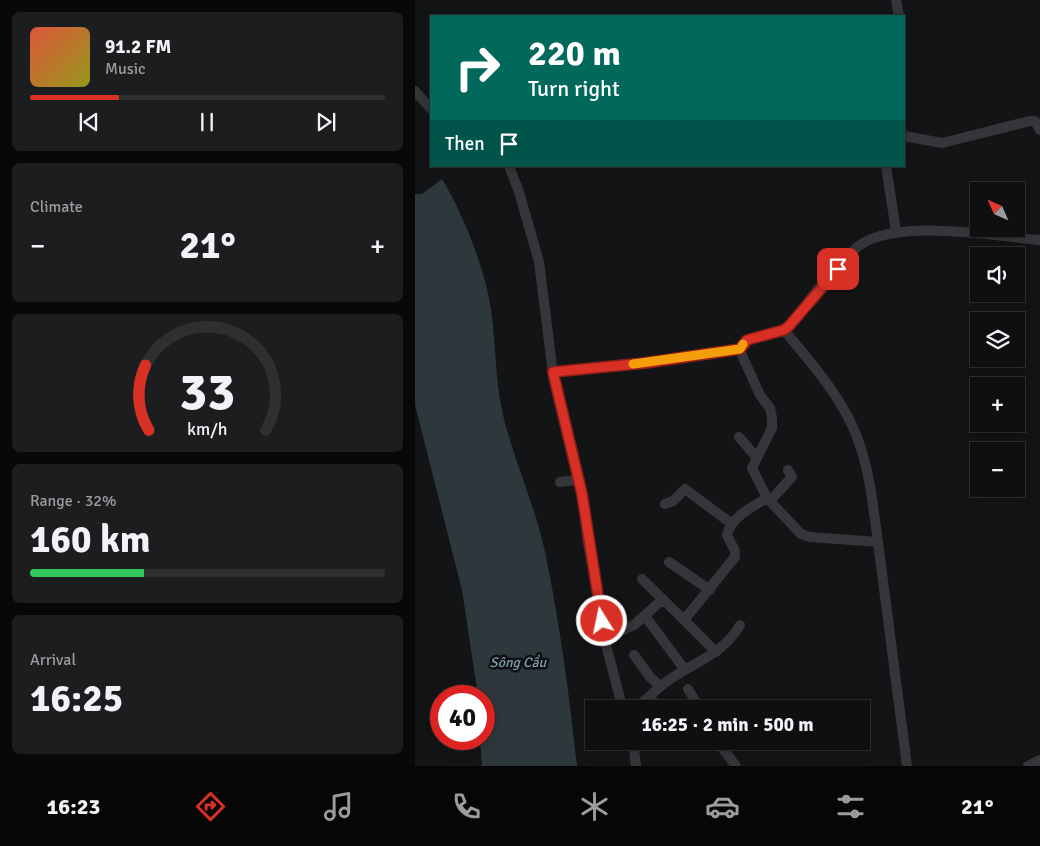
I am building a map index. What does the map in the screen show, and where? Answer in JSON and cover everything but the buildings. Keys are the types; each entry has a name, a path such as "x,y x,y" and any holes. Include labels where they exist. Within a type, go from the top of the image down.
{"street":[{"path":"896,0 899,15"},
{"path":"415,91 430,108"},
{"path":"905,136 941,143 1030,121 1035,121 1040,130"},
{"path":"509,167 519,192 539,262 553,372 579,480 605,638 621,700"},
{"path":"886,167 896,231"},
{"path":"553,372 645,363 740,349 747,340 787,328 825,281 853,251 864,242 896,231 922,230 1040,240"},
{"path":"787,328 830,388 857,436 869,474 907,766"},
{"path":"740,349 741,357 754,379 760,394 770,408 772,418 772,428 752,468 769,500 801,534 810,537 878,542"},
{"path":"739,437 757,458"},
{"path":"684,620 735,557 735,552 727,535 732,524 753,507 769,500 792,477 788,470"},
{"path":"560,482 579,480"},
{"path":"665,504 673,501 685,489 732,524"},
{"path":"669,562 710,590"},
{"path":"643,579 716,652"},
{"path":"605,638 635,625 663,599"},
{"path":"648,620 685,670"},
{"path":"646,700 660,686 716,652 740,625"},
{"path":"634,655 650,677 660,686"},
{"path":"688,689 695,700"},
{"path":"634,750 635,766"},
{"path":"724,751 736,766"},
{"path":"1028,766 1040,760"}],"water":[{"name":"Sông Cầu","path":"442,179 458,208 484,277 493,322 498,389 503,415 545,552 564,659 577,766 482,766 481,750 495,750 495,685 476,685 462,590 415,405 415,194 422,194"}],"slow traffic":[{"path":"633,364 740,349 743,344"}],"route":[{"path":"602,621 587,537 582,494 553,372 645,363 740,349 747,340 784,330 789,326 796,320 809,300 825,281 838,269"}]}
